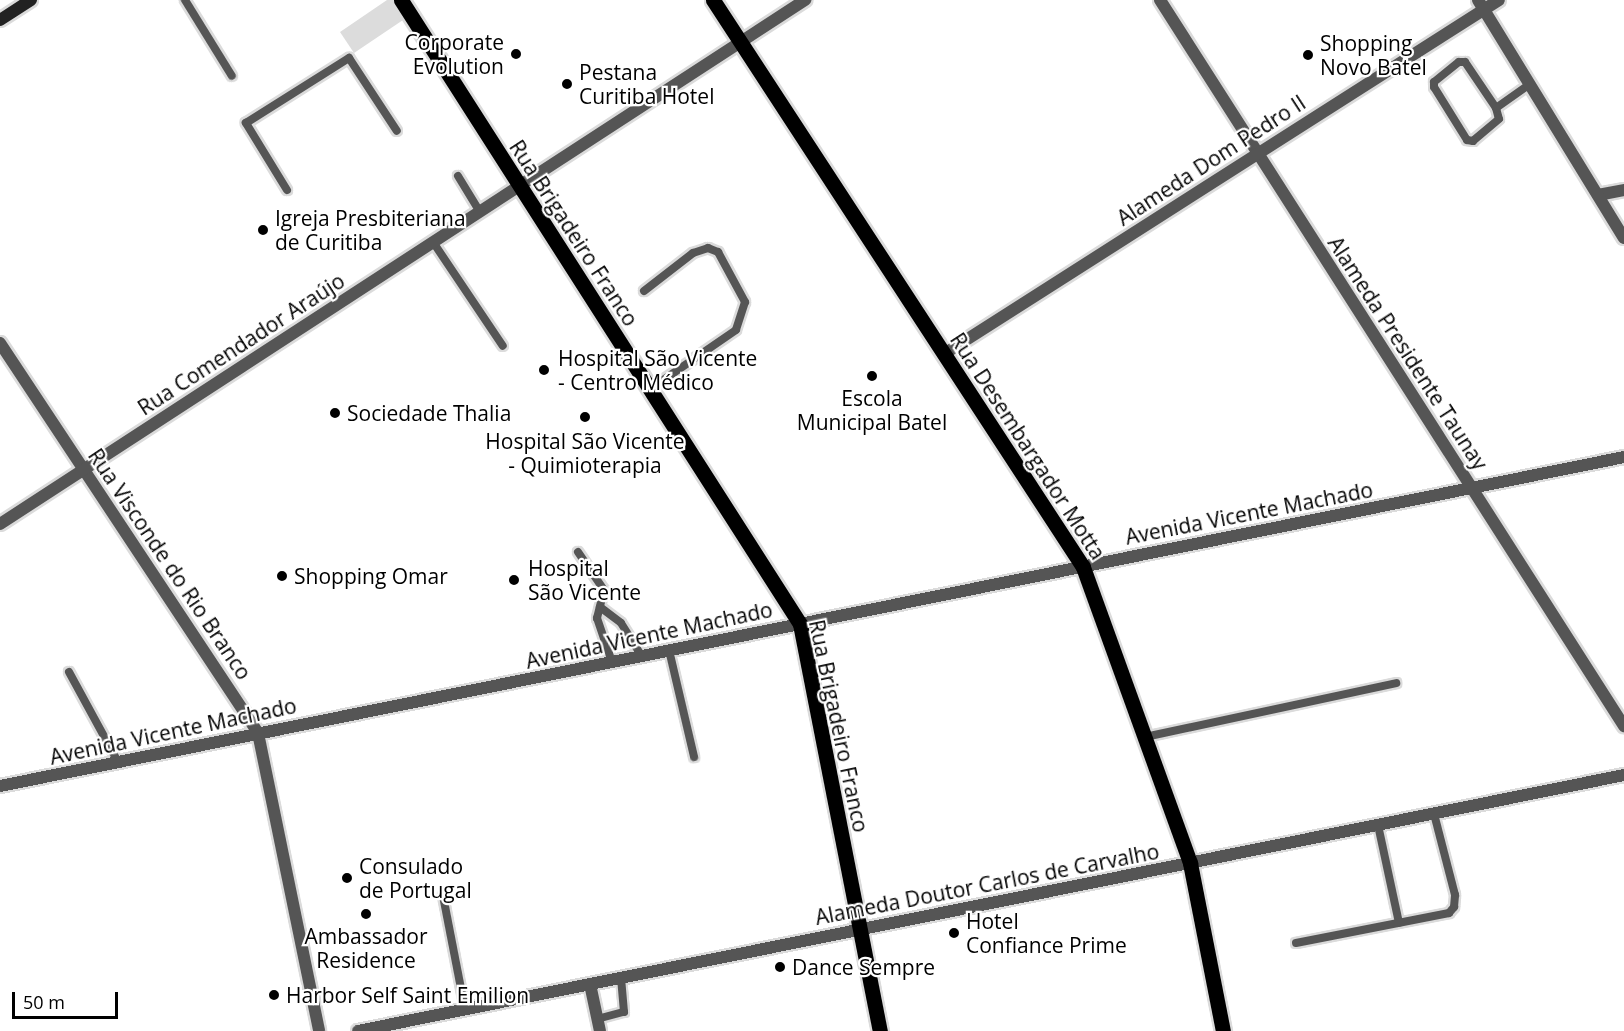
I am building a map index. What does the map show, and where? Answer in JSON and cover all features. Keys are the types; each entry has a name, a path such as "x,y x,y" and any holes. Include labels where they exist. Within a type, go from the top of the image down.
{"main road":[{"path":"0,20 31,0"},
{"name":"Rua Brigadeiro Franco","path":"401,0 800,624 880,1031"},
{"name":"Rua Desembargador Motta","path":"713,0 1083,567 1190,863 1223,1031"}],"street":[{"name":"Rua Comendador Araújo","path":"0,524 805,0"},
{"name":"Alameda Presidente Taunay","path":"1160,0 1624,726"},
{"name":"Alameda Dom Pedro II","path":"944,354 1258,154 1481,5 1499,0"},
{"path":"1481,5 1624,238"},
{"path":"1598,195 1624,190"},
{"name":"Rua Visconde do Rio Branco","path":"0,343 258,733 318,1031"},
{"name":"Avenida Vicente Machado","path":"0,786 1624,458"},
{"name":"Alameda Doutor Carlos de Carvalho","path":"358,1031 1624,776"},
{"path":"590,984 598,1025"}],"lane":[{"path":"185,0 232,76"},
{"path":"287,190 246,123 349,58 397,132"},
{"path":"1465,62 1496,108 1497,123 1473,141 1467,140 1434,82 1465,62"},
{"path":"1496,108 1530,84"},
{"path":"458,176 480,212"},
{"path":"433,243 503,346"},
{"path":"644,291 693,253 708,248 718,252 745,302 736,330 650,390"},
{"path":"578,552 604,590 597,618 612,662"},
{"path":"600,607 617,618 642,656"},
{"path":"669,650 694,757"},
{"path":"69,672 118,762"},
{"path":"1145,737 1396,683"},
{"path":"1296,943 1449,913 1455,907 1434,814"},
{"path":"1378,825 1399,923"},
{"path":"442,896 465,1009"},
{"path":"598,1025 624,1011 621,978"}],"shaded area":[{"path":"387,0 393,0 406,18 354,53 340,32"}],"place":[{"name":"Corporate Evolution","path":"516,54"},
{"name":"Shopping Novo Batel","path":"1308,55"},
{"name":"Pestana Curitiba Hotel","path":"567,84"},
{"name":"Igreja Presbiteriana de Curitiba","path":"263,230"},
{"name":"Hospital São Vicente - Centro Médico","path":"544,370"},
{"name":"Escola Municipal Batel","path":"872,376"},
{"name":"Sociedade Thalia","path":"335,413"},
{"name":"Hospital São Vicente - Quimioterapia","path":"585,417"},
{"name":"Shopping Omar","path":"282,576"},
{"name":"Hospital São Vicente","path":"514,580"},
{"name":"Consulado de Portugal","path":"347,878"},
{"name":"Ambassador Residence","path":"366,914"},
{"name":"Hotel Confiance Prime","path":"954,933"},
{"name":"Dance Sempre","path":"780,967"},
{"name":"Harbor Self Saint Emilion","path":"274,995"}]}
